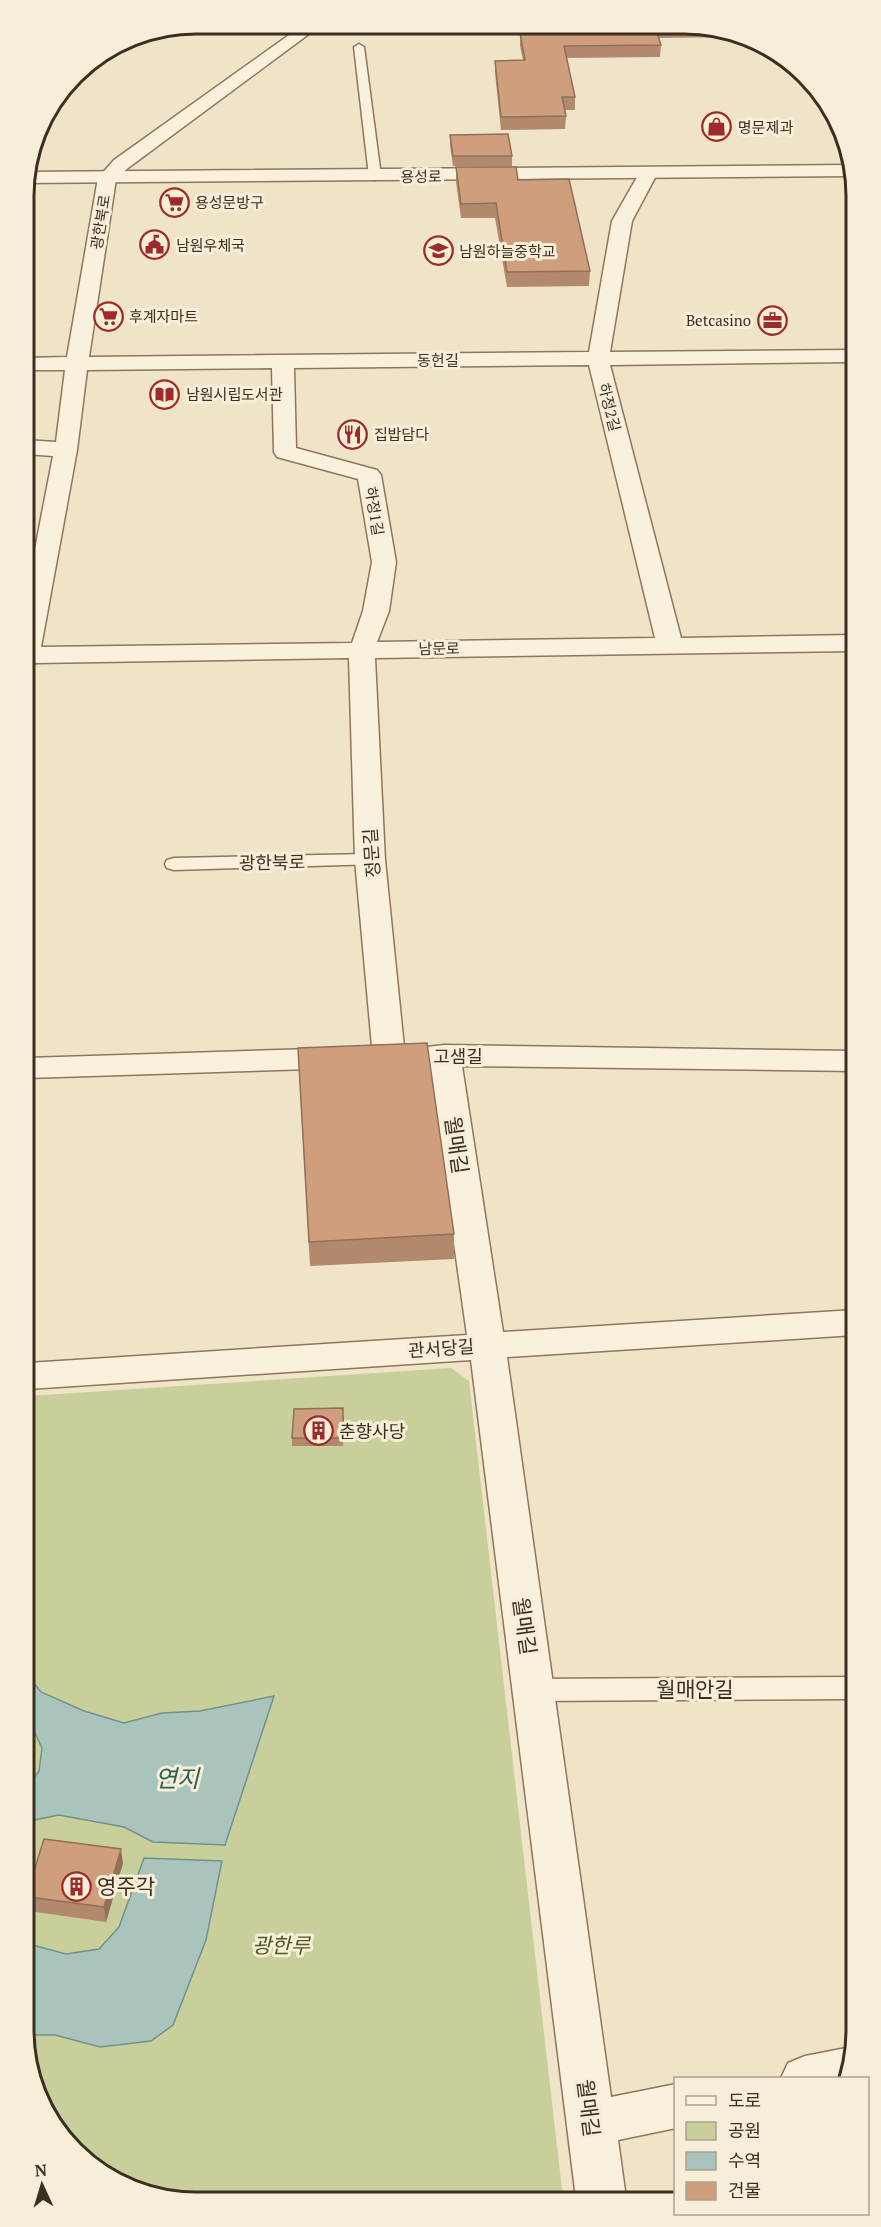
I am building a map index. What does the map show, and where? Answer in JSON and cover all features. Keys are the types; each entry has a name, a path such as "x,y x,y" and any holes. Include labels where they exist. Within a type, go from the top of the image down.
{"street":[{"name":"광한북로","path":"35,611 66,450 77,364 107,178 121,164 301,34"},
{"name":"용성로","path":"36,178 844,170"},
{"name":"하정2길","path":"650,172 622,221 598,359 670,645"},
{"name":"동헌길","path":"35,364 846,356"},
{"name":"하정1길","path":"283,361 285,452 369,475 384,562 376,611 362,649"},
{"path":"35,448 66,450"},
{"name":"남문로","path":"35,656 846,643"},
{"name":"정문길","path":"362,649 370,860 389,1057"},
{"name":"고샘길","path":"35,1068 444,1055 846,1061"},
{"name":"월매길","path":"444,1055 487,1345 600,2192"},
{"name":"관서당길","path":"34,1376 846,1323"},
{"path":"814,2077 841,2071"},
{"path":"591,2123 674,2106"}],"lane":[{"path":"359,47 375,176"},
{"name":"광한북로","path":"174,864 370,860"},
{"name":"월매안길","path":"534,1690 846,1688"}],"green space":[{"name":"광한루","path":"451,1368 469,1381 562,2192 186,2192 165,2189 125,2176 98,2159 68,2129 56,2111 40,2072 34,2030 34,1396"}],"water":[{"name":"연지","path":"34,1683 41,1692 84,1711 124,1723 162,1713 200,1711 274,1696 225,1845 153,1842 124,1827 59,1815 34,1820 34,1778 39,1771 42,1748 34,1731"},
{"path":"144,1858 222,1861 206,1940 173,2025 151,2041 100,2047 55,2035 34,2035 34,1945 66,1954 99,1949 119,1927"}],"building":[{"path":"520,34 657,34 661,45 564,46 575,97 562,97 566,116 501,117 495,61 525,60"},
{"path":"508,134 512,156 453,156 450,135"},
{"path":"456,167 516,167 518,180 569,179 590,271 507,272 496,203 461,204"},
{"path":"427,1043 454,1234 309,1242 298,1048"},
{"name":"춘향사당","path":"343,1408 343,1438 292,1438 294,1409"},
{"name":"영주각","path":"44,1839 121,1849 104,1907 34,1898 34,1871"}],"place":[{"name":"명문제과","path":"717,127"},
{"name":"용성문방구","path":"174,202"},
{"name":"남원우체국","path":"155,245"},
{"name":"남원하늘중학교","path":"438,251"},
{"name":"후계자마트","path":"108,316"},
{"name":"Betcasino","path":"772,320"},
{"name":"남원시립도서관","path":"165,394"},
{"name":"집밥담다","path":"353,434"},
{"name":"춘향사당","path":"318,1431"},
{"name":"영주각","path":"76,1886"}]}
